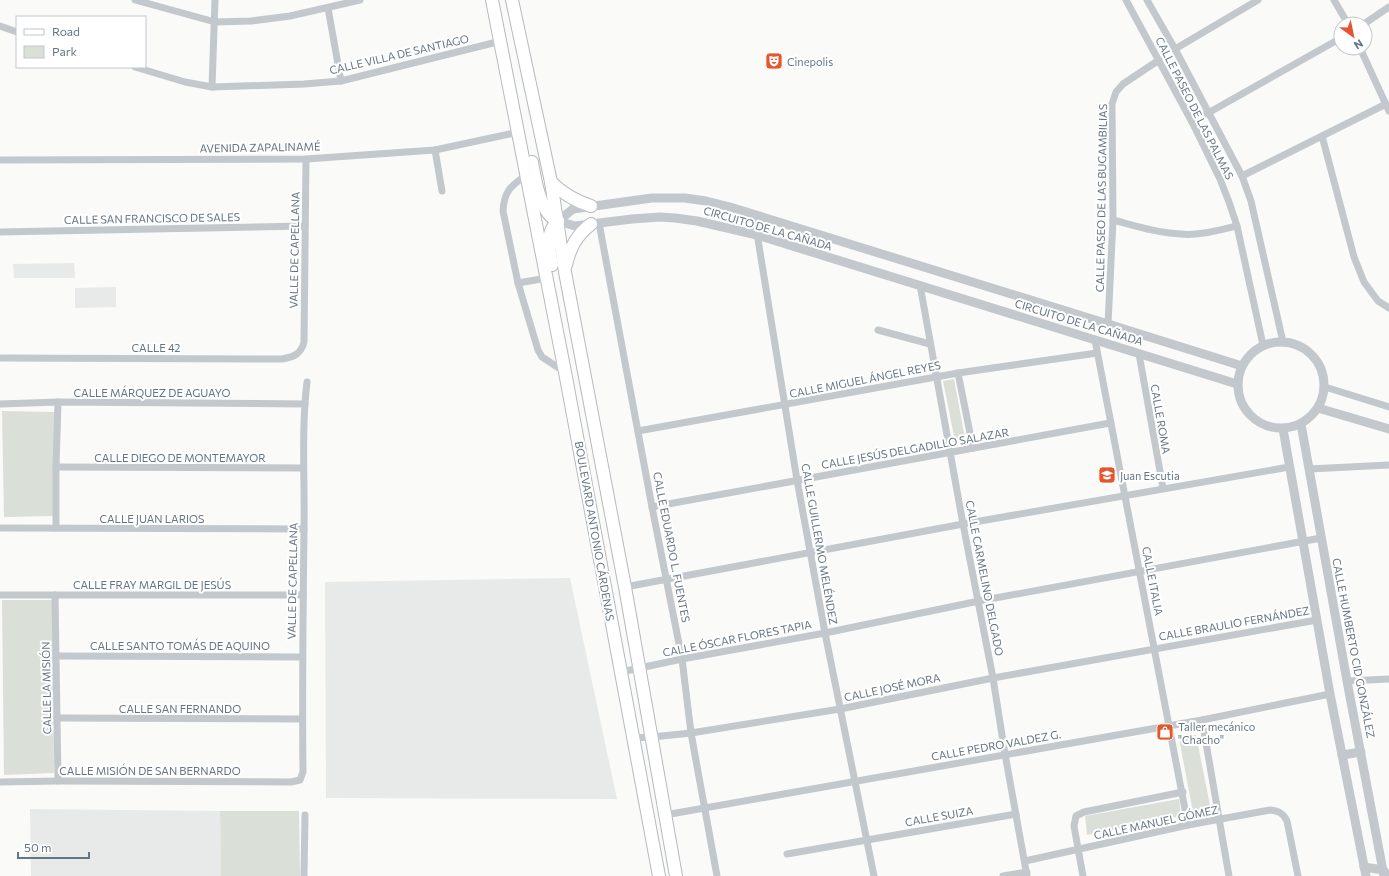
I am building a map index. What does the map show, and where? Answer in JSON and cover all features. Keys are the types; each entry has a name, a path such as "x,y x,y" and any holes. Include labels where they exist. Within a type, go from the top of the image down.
{"main road":[{"name":"BOULEVARD ANTONIO CÁRDENAS","path":"492,0 565,372 659,876"},
{"name":"BOULEVARD ANTONIO CÁRDENAS","path":"512,0 551,182 565,272 625,587 676,876"},
{"path":"516,18 521,0"},
{"path":"520,137 529,153 540,196 546,210 552,218 558,221 551,229 549,240 554,282 548,283"},
{"path":"551,182 572,199 591,206"},
{"path":"565,272 569,253 578,235 595,224"}],"street":[{"path":"135,0 215,22 251,21 290,16 360,0"},
{"path":"212,87 215,0"},
{"name":"CALLE PASEO DE LAS PALMAS","path":"1126,0 1192,122 1220,179 1236,226 1263,345"},
{"name":"CALLE PASEO DE LAS PALMAS","path":"1147,0 1175,49 1242,176 1251,201 1283,342"},
{"path":"1175,49 1258,0"},
{"path":"1334,0 1343,16"},
{"path":"1373,18 1389,7"},
{"path":"328,8 341,81"},
{"path":"0,26 16,32"},
{"name":"CALLE VILLA DE SANTIAGO","path":"138,68 185,82 212,87 304,84 341,81 501,41"},
{"path":"1192,122 1333,42"},
{"path":"1364,56 1389,111"},
{"name":"CALLE PASEO DE LAS BUGAMBILIAS","path":"1108,324 1113,220 1112,104 1116,92 1130,78 1159,60"},
{"path":"1242,176 1386,104"},
{"path":"1322,136 1354,257 1364,282 1378,301 1389,308"},
{"name":"AVENIDA ZAPALINAMÉ","path":"0,160 306,159 435,150 520,137"},
{"path":"435,150 442,191"},
{"name":"VALLE DE CAPELLANA","path":"304,342 306,159"},
{"path":"526,175 512,186 506,194 503,201 503,211 518,283 538,350 542,357 548,362 565,372"},
{"name":"CIRCUITO DE LA CAÑADA","path":"558,221 573,209 591,206 668,197 706,201 1242,366"},
{"name":"CALLE GUILLERMO MELÉNDEZ","path":"754,215 810,553 874,876"},
{"name":"CIRCUITO DE LA CAÑADA","path":"558,221 576,226 660,217 697,221 757,235 1237,384"},
{"path":"1113,220 1160,231 1182,234 1206,232 1236,226"},
{"name":"CALLE EDUARDO L. FUENTES","path":"595,224 638,431 682,659 691,732 717,876"},
{"name":"CALLE SAN FRANCISCO DE SALES","path":"0,232 305,226"},
{"path":"518,283 548,283"},
{"name":"CALLE CARMELINO DELGADO","path":"920,286 963,524 979,601 1027,874"},
{"path":"878,330 930,344"},
{"name":"CALLE ITALIA","path":"1095,340 1188,825"},
{"name":"CALLE 42","path":"0,358 282,359 295,356 300,353 304,342"},
{"path":"1273,342 1283,342 1296,344 1308,351 1318,361 1323,373 1325,387 1323,398 1311,417 1301,424 1283,429 1269,427 1256,421 1246,411 1239,398 1237,384 1242,366 1254,351 1263,345 1273,342"},
{"name":"CALLE MIGUEL ÁNGEL REYES","path":"638,431 936,376 1097,353"},
{"name":"CALLE ROMA","path":"1139,354 1163,488"},
{"path":"958,373 973,448"},
{"name":"VALLE DE CAPELLANA","path":"300,780 303,772 303,468 304,404 307,382"},
{"path":"1325,387 1389,407"},
{"path":"56,528 58,402"},
{"name":"CALLE MÁRQUEZ DE AGUAYO","path":"0,404 58,402 304,404"},
{"path":"1318,408 1389,429"},
{"name":"CALLE JESÚS DELGADILLO SALAZAR","path":"652,507 1110,423"},
{"name":"CALLE HUMBERTO CID GONZÁLEZ","path":"1301,424 1347,682 1386,872"},
{"path":"1283,429 1330,694 1365,872 1386,872"},
{"path":"1309,469 1389,465"},
{"path":"625,587 963,524 1289,466"},
{"name":"CALLE DIEGO DE MONTEMAYOR","path":"56,467 303,468"},
{"name":"CALLE JUAN LARIOS","path":"0,528 304,529"},
{"name":"CALLE ÓSCAR FLORES TAPIA","path":"621,672 682,659 825,633 979,601 1321,538"},
{"name":"CALLE FRAY MARGIL DE JESÚS","path":"0,595 303,595"},
{"name":"CALLE LA MISIÓN","path":"55,595 58,781"},
{"name":"CALLE BRAULIO FERNÁNDEZ","path":"1154,649 1317,620"},
{"name":"CALLE JOSÉ MORA","path":"633,738 691,732 840,709 993,678 1154,649"},
{"name":"CALLE SANTO TOMÁS DE AQUINO","path":"57,656 302,657"},
{"path":"1347,682 1389,679"},
{"name":"CALLE PEDRO VALDEZ G.","path":"665,815 1202,720 1330,694"},
{"name":"CALLE SAN FERNANDO","path":"57,718 302,720"},
{"path":"1202,720 1229,876"},
{"path":"1342,755 1361,752"},
{"name":"CALLE MISIÓN DE SAN BERNARDO","path":"0,782 291,782 300,780"},
{"path":"1083,876 1074,820 1076,816 1084,812 1182,792"},
{"name":"CALLE MANUEL GÓMEZ","path":"1025,861 1188,825 1270,810 1278,811 1284,815 1287,821 1298,876"},
{"name":"CALLE SUIZA","path":"787,854 1016,814"},
{"path":"304,876 305,816"},
{"path":"1003,876 1027,874"}],"shaded area":[{"path":"74,263 75,278 14,278 13,264"},
{"path":"116,287 116,307 75,308 75,288"},
{"path":"570,578 617,799 326,798 325,582"},
{"path":"30,809 220,811 221,876 31,876"}],"green space":[{"path":"954,379 965,438 955,441 943,381"},
{"path":"2,411 55,412 54,516 4,517"},
{"path":"2,600 53,600 54,773 4,775"},
{"path":"1196,735 1212,815 1194,818 1179,738"},
{"path":"1179,799 1181,816 1087,835 1085,816"},
{"path":"220,811 299,811 300,876 221,876"}],"place":[{"name":"Cinepolis","path":"774,61"},
{"name":"Juan Escutia","path":"1107,475"},
{"name":"Taller mecánico \"Chacho\"","path":"1165,732"}]}
